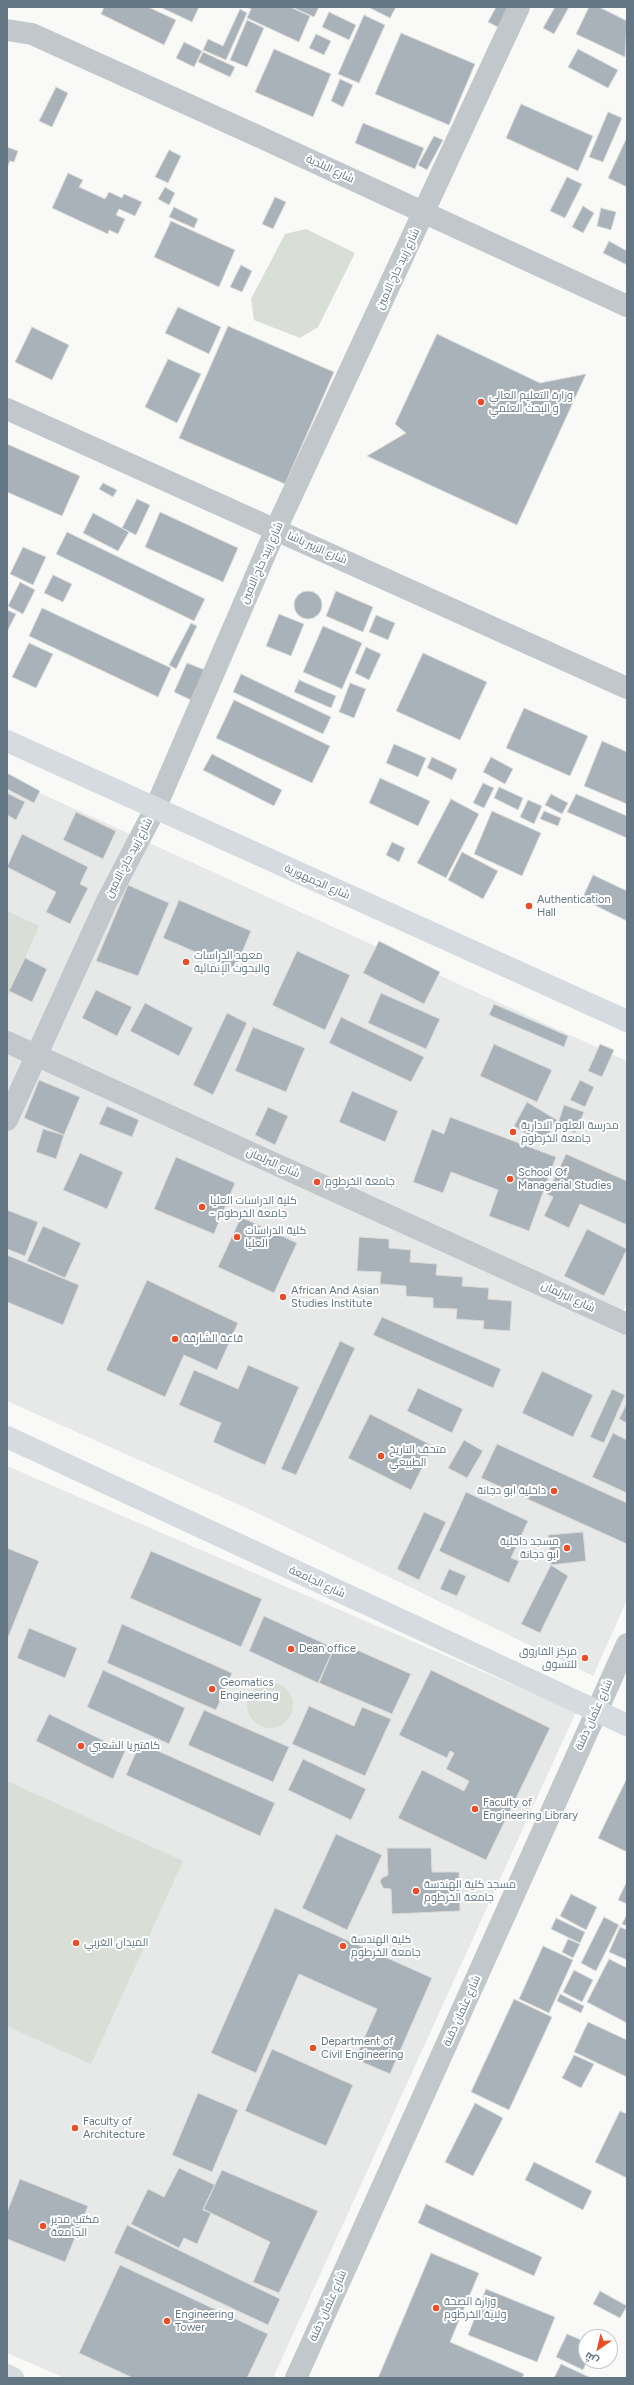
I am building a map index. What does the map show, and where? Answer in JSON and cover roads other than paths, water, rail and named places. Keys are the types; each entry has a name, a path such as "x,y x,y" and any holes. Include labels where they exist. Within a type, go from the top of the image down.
{"main road":[{"name":"شارع الجمهورية","path":"7,741 627,1021"},
{"name":"شارع الجامعة","path":"7,1437 596,1712 627,1725"},
{"path":"7,2375 13,2378"}],"street":[{"name":"شارع زبيد حاج الامين","path":"7,1120 106,903 155,809 276,529 519,7"},
{"path":"7,14 32,34"},
{"path":"7,30 32,34"},
{"name":"شارع البلدية","path":"32,34 627,306"},
{"name":"شارع الزبير باشا","path":"7,409 627,688"},
{"name":"شارع البرلمان","path":"7,1042 627,1324"},
{"name":"شارع عثمان دقنة","path":"296,2378 627,1644"}],"place":[{"name":"وزارة التعليم العالي و البحث العلمي","path":"481,402"},
{"name":"Authentication Hall","path":"529,906"},
{"name":"معهد الدراسات والبحوث الإنمائية","path":"186,962"},
{"name":"مدرسة العلوم الادارية جامعة الخرطوم","path":"513,1132"},
{"name":"School Of Managerial Studies","path":"510,1179"},
{"name":"جامعة الخرطوم","path":"317,1182"},
{"name":"كلية الدراسات العليا - جامعة الخرطوم","path":"202,1207"},
{"name":"كلية الدراسات العليا","path":"237,1237"},
{"name":"African And Asian Studies Institute","path":"283,1297"},
{"name":"قاعة الشارقة","path":"175,1339"},
{"name":"متحف التاريخ الطبيعي","path":"381,1456"},
{"name":"داخلية ابو دجانة","path":"554,1491"},
{"name":"مسجد داخلية ابو دجانة","path":"567,1548"},
{"name":"Dean office","path":"291,1649"},
{"name":"مركز الفاروق للتسوق","path":"585,1658"},
{"name":"Geomatics Engineering","path":"212,1689"},
{"name":"كافتيريا الشعبي","path":"81,1746"},
{"name":"Faculty of Engineering Library","path":"475,1809"},
{"name":"مسجد كلية الهندسة جامعة الخرطوم","path":"416,1891"},
{"name":"الميدان الغربي","path":"76,1943"},
{"name":"كلية الهندسة جامعة الخرطوم","path":"343,1946"},
{"name":"Department of Civil Engineering","path":"313,2048"},
{"name":"Faculty of Architecture","path":"75,2128"},
{"name":"مكتب مدير الجامعة","path":"43,2226"},
{"name":"وزارة الصحة ولاية الخرطوم","path":"436,2308"},
{"name":"Engineering Tower","path":"167,2321"}]}
